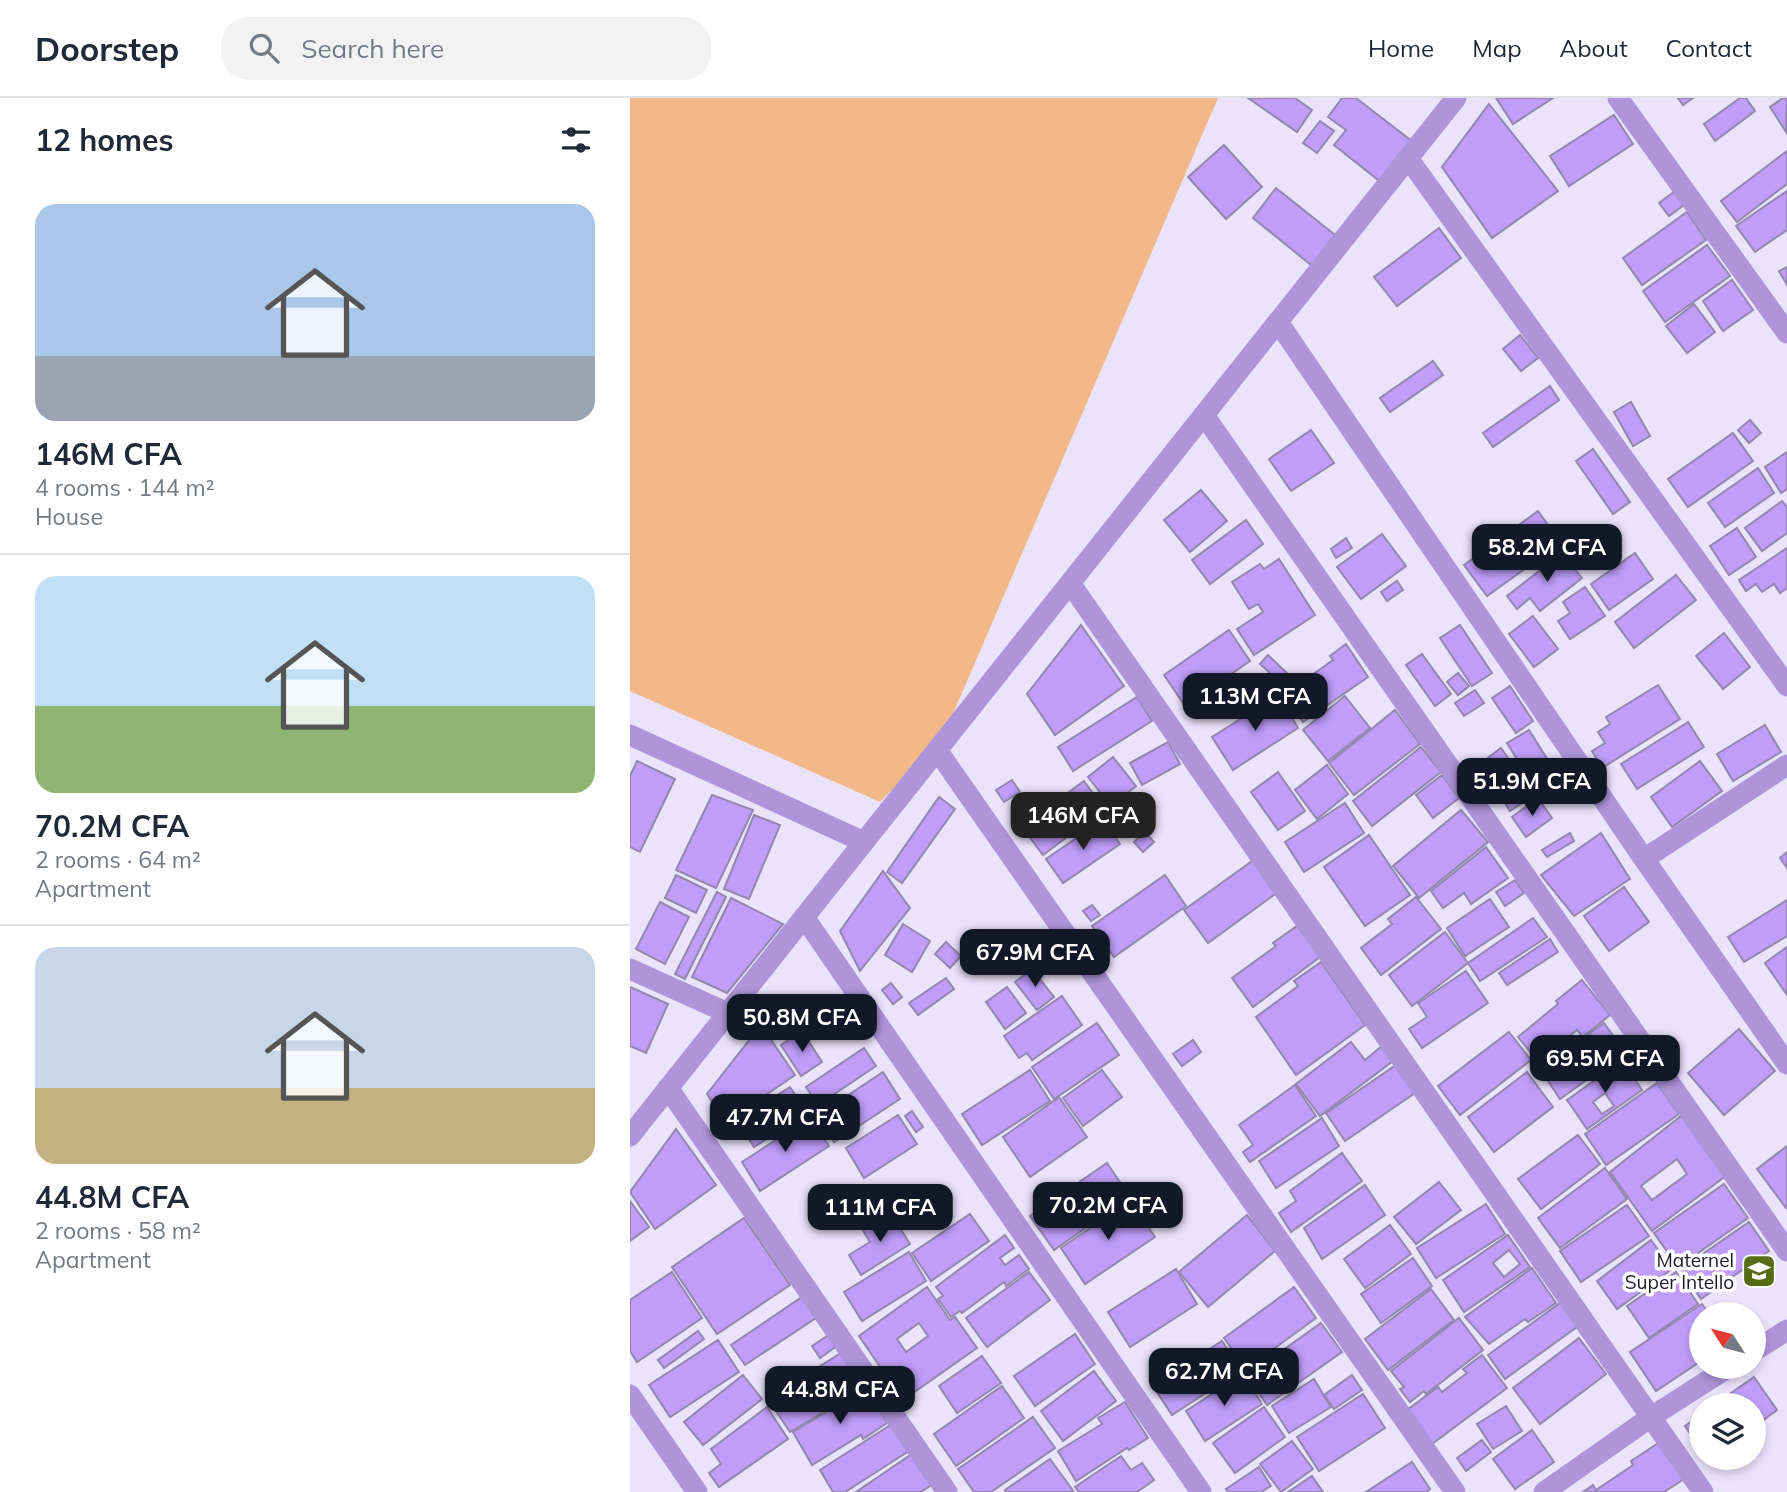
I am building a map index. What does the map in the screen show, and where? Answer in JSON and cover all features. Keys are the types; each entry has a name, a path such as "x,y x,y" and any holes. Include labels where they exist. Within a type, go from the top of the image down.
{"street":[{"path":"630,1136 1455,98"},
{"path":"1618,98 1787,333"},
{"path":"1408,158 1787,686"},
{"path":"1278,322 1787,1064"},
{"path":"1203,415 1787,1251"},
{"path":"1070,583 1703,1492"},
{"path":"630,735 864,842"},
{"path":"937,750 1455,1492"},
{"path":"1644,859 1787,765"},
{"path":"804,917 1201,1492"},
{"path":"630,969 728,1013"},
{"path":"668,1088 947,1492"},
{"path":"1766,1343 1787,1330"},
{"path":"1544,1492 1651,1417 1711,1379"},
{"path":"630,1395 697,1492"}],"shaded area":[{"path":"630,98 1218,98 943,737 880,802 630,691"}],"building":[{"path":"1248,98 1295,98 1312,110 1297,132"},
{"path":"1342,98 1356,98 1413,142 1382,183 1334,145 1346,130 1328,117"},
{"path":"1496,98 1553,98 1513,124"},
{"path":"1678,98 1693,98 1683,105"},
{"path":"1740,98 1746,98 1755,111 1715,141 1704,124"},
{"path":"1787,98 1786,132 1770,107"},
{"path":"1489,104 1558,191 1492,238 1442,167"},
{"path":"1614,115 1633,144 1569,186 1550,156"},
{"path":"1320,121 1334,131 1317,153 1303,143"},
{"path":"1224,145 1262,187 1226,219 1188,177"},
{"path":"1787,151 1787,184 1737,222 1721,201"},
{"path":"1276,188 1335,235 1311,265 1253,218"},
{"path":"1787,191 1787,230 1755,252 1736,226"},
{"path":"1674,192 1684,205 1669,216 1659,203"},
{"path":"1687,212 1706,240 1642,285 1623,258"},
{"path":"1439,228 1461,258 1397,306 1374,277"},
{"path":"1707,245 1730,276 1665,322 1643,291"},
{"path":"1787,267 1787,285 1779,271"},
{"path":"1732,280 1753,310 1723,331 1703,301"},
{"path":"1694,304 1715,332 1687,353 1666,326"},
{"path":"1520,335 1538,358 1521,371 1503,349"},
{"path":"1433,361 1443,375 1390,412 1380,398"},
{"path":"1550,386 1559,400 1493,447 1483,433"},
{"path":"1631,402 1650,436 1633,446 1614,412"},
{"path":"1750,420 1761,433 1749,443 1738,430"},
{"path":"1311,430 1334,463 1291,491 1269,459"},
{"path":"1733,433 1753,461 1688,507 1668,479"},
{"path":"1593,449 1630,502 1613,514 1576,461"},
{"path":"1787,452 1787,489 1781,493 1765,467"},
{"path":"1758,468 1774,493 1725,527 1708,503"},
{"path":"1201,490 1227,521 1190,552 1164,520"},
{"path":"1782,501 1787,507 1787,533 1762,551 1745,528"},
{"path":"1538,511 1561,543 1487,596 1464,565"},
{"path":"1246,520 1263,544 1210,584 1192,560"},
{"path":"1737,528 1756,557 1729,575 1710,546"},
{"path":"1382,534 1406,566 1361,599 1337,567"},
{"path":"1346,538 1352,548 1336,558 1331,549"},
{"path":"1787,548 1787,588 1780,593 1774,584 1762,592 1756,584 1746,591 1739,580"},
{"path":"1562,553 1582,578 1540,611 1530,598 1517,609 1507,596"},
{"path":"1635,553 1653,579 1609,610 1591,584"},
{"path":"1279,559 1315,615 1254,655 1237,629 1263,612 1258,604 1249,609 1232,582 1260,564 1264,569"},
{"path":"1676,575 1696,600 1634,648 1615,622"},
{"path":"1397,581 1403,590 1387,601 1381,592"},
{"path":"1585,587 1605,616 1570,639 1558,621 1570,613 1563,602"},
{"path":"1533,616 1558,649 1534,667 1509,634"},
{"path":"1081,625 1124,686 1055,735 1027,694"},
{"path":"1460,625 1492,673 1472,686 1440,638"},
{"path":"1229,630 1250,661 1185,706 1164,675"},
{"path":"1724,633 1750,667 1723,689 1696,656"},
{"path":"1346,644 1368,677 1303,722 1284,695 1333,660 1330,656"},
{"path":"1422,654 1451,694 1435,706 1406,665"},
{"path":"1268,655 1291,677 1283,685 1260,664"},
{"path":"1458,673 1469,686 1458,695 1447,682"},
{"path":"1658,685 1680,719 1602,768 1592,751 1605,743 1598,732 1610,724 1606,717"},
{"path":"1510,686 1533,721 1516,733 1492,698"},
{"path":"1475,690 1484,703 1464,716 1455,703"},
{"path":"1278,695 1298,728 1233,770 1212,737"},
{"path":"1345,696 1370,728 1328,761 1303,730"},
{"path":"1137,697 1152,721 1073,771 1058,747"},
{"path":"1395,710 1420,744 1354,795 1329,763"},
{"path":"1688,722 1704,747 1637,789 1621,764"},
{"path":"1765,725 1781,752 1733,781 1717,754"},
{"path":"1529,730 1558,776 1536,790 1507,743"},
{"path":"1168,742 1180,764 1142,785 1130,763"},
{"path":"1421,747 1441,772 1372,826 1353,801"},
{"path":"1501,748 1511,762 1491,777 1481,763"},
{"path":"1113,757 1136,786 1111,806 1088,777"},
{"path":"637,761 675,779 640,852 630,847 630,776"},
{"path":"1700,761 1722,791 1672,827 1651,797"},
{"path":"1327,765 1348,794 1317,819 1295,790"},
{"path":"1278,772 1305,811 1278,830 1251,792"},
{"path":"1442,775 1459,798 1433,818 1416,795"},
{"path":"1521,776 1534,795 1510,811 1498,792"},
{"path":"1012,780 1020,792 1004,802 996,790"},
{"path":"1084,781 1104,809 1043,855 1022,827"},
{"path":"712,795 753,810 716,888 676,870"},
{"path":"939,797 955,809 902,883 887,872"},
{"path":"1538,798 1552,818 1526,837 1512,817"},
{"path":"1345,803 1364,833 1304,872 1285,842"},
{"path":"1461,810 1488,842 1419,898 1393,866"},
{"path":"1139,813 1148,826 1137,834 1128,822"},
{"path":"754,815 780,825 749,899 724,889"},
{"path":"1103,820 1120,844 1063,883 1046,859"},
{"path":"1145,832 1154,842 1143,852 1134,842"},
{"path":"1570,833 1574,841 1547,857 1542,850"},
{"path":"1601,833 1630,879 1574,916 1541,875"},
{"path":"1369,835 1410,895 1365,926 1324,867"},
{"path":"1486,847 1508,878 1471,904 1464,893 1443,908 1431,891"},
{"path":"1787,852 1787,868 1780,858"},
{"path":"1255,859 1278,892 1208,943 1184,910"},
{"path":"883,871 910,908 860,971 840,931"},
{"path":"676,875 707,890 696,913 665,898"},
{"path":"1165,875 1186,906 1114,957 1092,926"},
{"path":"1515,880 1524,893 1505,906 1496,892"},
{"path":"1624,887 1649,922 1609,951 1584,916"},
{"path":"717,892 726,897 685,979 675,974"},
{"path":"1416,897 1441,929 1381,975 1361,948 1392,924 1388,919"},
{"path":"731,898 783,924 727,993 692,977"},
{"path":"1490,899 1509,927 1465,956 1447,928"},
{"path":"1787,900 1787,936 1744,962 1728,937"},
{"path":"660,902 689,917 665,964 636,949"},
{"path":"1092,905 1100,915 1091,921 1083,911"},
{"path":"1533,918 1547,937 1480,981 1468,963"},
{"path":"903,924 930,941 912,972 885,955"},
{"path":"1297,926 1320,957 1253,1007 1232,978 1276,946 1273,943"},
{"path":"1445,932 1468,963 1412,1006 1389,975"},
{"path":"1550,939 1558,952 1507,985 1499,973"},
{"path":"946,942 961,956 950,968 935,954"},
{"path":"1787,947 1787,995 1765,963"},
{"path":"1052,951 1061,963 1048,972 1039,959"},
{"path":"1321,962 1365,1025 1296,1075 1256,1017 1298,986 1294,981"},
{"path":"1032,969 1054,997 1037,1010 1015,982"},
{"path":"1466,971 1488,1003 1422,1048 1409,1029 1427,1017 1418,1003"},
{"path":"946,978 954,989 918,1015 909,1003"},
{"path":"1582,980 1610,1015 1583,1037 1577,1030 1538,1062 1518,1037"},
{"path":"891,983 902,997 893,1004 882,990"},
{"path":"630,987 668,1004 646,1053 630,1046"},
{"path":"1007,987 1026,1013 1005,1029 986,1002"},
{"path":"1062,996 1082,1025 1032,1060 1027,1053 1019,1058 1004,1036"},
{"path":"854,1023 860,1034 852,1038 846,1028"},
{"path":"1097,1023 1119,1055 1054,1099 1032,1067"},
{"path":"1604,1023 1625,1052 1560,1099 1540,1069"},
{"path":"761,1025 795,1075 726,1122 707,1094"},
{"path":"1739,1029 1775,1071 1724,1115 1688,1073"},
{"path":"802,1031 822,1062 801,1076 781,1045"},
{"path":"1509,1032 1531,1060 1460,1115 1438,1086"},
{"path":"1193,1040 1201,1052 1182,1066 1173,1054"},
{"path":"1351,1042 1365,1060 1382,1046 1393,1061 1320,1116 1296,1084"},
{"path":"864,1048 876,1066 818,1105 806,1087"},
{"path":"1622,1061 1642,1090 1587,1129 1567,1100","holes":["1605,1093 1614,1106 1602,1114 1593,1102"]},
{"path":"1396,1065 1415,1093 1345,1141 1326,1113"},
{"path":"1030,1070 1050,1101 982,1145 962,1114"},
{"path":"1102,1070 1122,1097 1083,1126 1063,1098"},
{"path":"883,1072 900,1099 834,1142 817,1116"},
{"path":"1527,1072 1553,1107 1494,1152 1468,1117"},
{"path":"1657,1083 1679,1114 1606,1165 1585,1134"},
{"path":"1295,1085 1316,1116 1250,1162 1243,1152 1253,1145 1239,1125"},
{"path":"790,1087 807,1113 754,1147 737,1120"},
{"path":"1059,1097 1087,1137 1030,1177 1003,1137"},
{"path":"912,1111 923,1127 916,1132 905,1116"},
{"path":"898,1115 917,1144 864,1178 846,1148"},
{"path":"1681,1116 1727,1175 1652,1231 1610,1172","holes":["1677,1159 1687,1174 1652,1200 1641,1186"]},
{"path":"810,1118 829,1146 760,1191 742,1162"},
{"path":"1322,1118 1339,1146 1276,1188 1259,1161"},
{"path":"676,1129 716,1185 655,1229 630,1192"},
{"path":"1578,1135 1600,1164 1541,1209 1518,1179"},
{"path":"1787,1146 1787,1207 1786,1208 1757,1169"},
{"path":"1342,1153 1362,1181 1291,1232 1279,1213 1296,1201 1290,1191"},
{"path":"1107,1163 1130,1197 1054,1250 1030,1216"},
{"path":"1605,1168 1627,1199 1560,1248 1538,1218"},
{"path":"1439,1182 1461,1210 1416,1244 1394,1217"},
{"path":"1724,1184 1748,1218 1678,1267 1654,1233"},
{"path":"1365,1185 1385,1215 1322,1259 1304,1228"},
{"path":"630,1201 649,1227 630,1241"},
{"path":"1130,1201 1155,1237 1085,1284 1061,1248"},
{"path":"1486,1204 1505,1234 1436,1278 1417,1248"},
{"path":"1627,1205 1649,1236 1581,1282 1560,1251"},
{"path":"890,1212 910,1244 861,1275 849,1255 870,1242 862,1229"},
{"path":"970,1214 989,1241 931,1281 912,1253"},
{"path":"1247,1215 1275,1251 1208,1307 1179,1272"},
{"path":"744,1218 790,1285 717,1334 672,1267"},
{"path":"1749,1222 1769,1251 1701,1299 1681,1269"},
{"path":"1390,1225 1411,1254 1365,1288 1344,1259"},
{"path":"1005,1235 1014,1248 1000,1258 1005,1265 1019,1255 1029,1269 1006,1286 1004,1282 962,1313 960,1311 951,1317 938,1299 943,1296 936,1287"},
{"path":"1508,1235 1530,1267 1464,1312 1443,1280","holes":["1509,1250 1520,1264 1504,1277 1493,1263"]},
{"path":"1651,1240 1672,1269 1617,1309 1597,1281"},
{"path":"909,1252 926,1281 862,1321 844,1292"},
{"path":"1413,1258 1432,1286 1381,1323 1361,1294"},
{"path":"1532,1268 1556,1303 1528,1322 1525,1319 1489,1344 1465,1317"},
{"path":"1176,1269 1197,1304 1130,1347 1108,1312"},
{"path":"672,1272 702,1318 637,1362 630,1351 630,1300"},
{"path":"1029,1272 1050,1300 987,1347 966,1318"},
{"path":"1676,1272 1697,1302 1689,1302 1689,1310 1649,1338 1627,1306"},
{"path":"927,1287 950,1320 955,1317 977,1348 903,1400 859,1336","holes":["919,1323 928,1336 906,1352 897,1339"]},
{"path":"1294,1287 1316,1318 1246,1369 1224,1338"},
{"path":"1431,1289 1454,1320 1388,1370 1365,1339"},
{"path":"802,1297 816,1318 745,1365 731,1345"},
{"path":"1560,1303 1577,1327 1505,1379 1488,1355"},
{"path":"1689,1313 1689,1369 1656,1391 1630,1352"},
{"path":"1459,1318 1483,1350 1426,1394 1424,1391 1410,1402 1400,1389 1404,1387 1391,1371"},
{"path":"1321,1323 1342,1352 1267,1405 1247,1376"},
{"path":"698,1331 704,1339 664,1368 658,1360"},
{"path":"830,1334 838,1345 820,1358 812,1346"},
{"path":"1075,1334 1095,1364 1035,1406 1014,1376"},
{"path":"1579,1338 1606,1374 1540,1424 1513,1388"},
{"path":"718,1340 739,1372 670,1417 649,1385"},
{"path":"1222,1341 1241,1370 1172,1415 1153,1386"},
{"path":"841,1353 862,1389 790,1432 768,1399"},
{"path":"1482,1355 1507,1388 1432,1444 1407,1410 1438,1387 1442,1392 1467,1373 1463,1369"},
{"path":"982,1356 1001,1383 957,1413 939,1386"},
{"path":"1094,1371 1116,1401 1063,1441 1041,1411"},
{"path":"1243,1374 1262,1404 1205,1441 1186,1411"},
{"path":"743,1375 762,1399 703,1445 684,1422"},
{"path":"1352,1375 1362,1390 1334,1409 1324,1395"},
{"path":"1314,1379 1331,1407 1289,1433 1272,1406"},
{"path":"1751,1379 1755,1379 1765,1393 1731,1393"},
{"path":"1002,1386 1024,1418 956,1466 934,1434"},
{"path":"866,1388 887,1423 863,1439 861,1435 812,1465 793,1432"},
{"path":"1363,1394 1385,1428 1319,1471 1297,1437"},
{"path":"1766,1394 1777,1410 1766,1418"},
{"path":"1125,1402 1148,1438 1129,1450 1127,1448 1076,1481 1058,1451 1102,1424 1098,1418"},
{"path":"1506,1406 1522,1431 1493,1449 1477,1424"},
{"path":"767,1407 788,1439 719,1487 709,1473 721,1464 711,1449"},
{"path":"1264,1407 1285,1437 1235,1473 1213,1443"},
{"path":"1033,1417 1055,1448 991,1492 974,1492 958,1469"},
{"path":"892,1424 909,1451 845,1492 833,1492 820,1470"},
{"path":"1532,1430 1554,1462 1515,1489 1493,1459"},
{"path":"1482,1440 1491,1452 1466,1471 1457,1458"},
{"path":"1663,1440 1687,1477 1664,1492 1583,1492 1593,1485 1596,1490 1633,1465 1631,1461"},
{"path":"1292,1441 1313,1469 1281,1492 1260,1464"},
{"path":"912,1454 933,1484 921,1492 856,1492"},
{"path":"1121,1456 1131,1470 1142,1463 1154,1480 1137,1492 1079,1492 1075,1487"},
{"path":"1050,1459 1074,1492 1006,1492 1005,1490"},
{"path":"1412,1462 1430,1489 1426,1492 1366,1492"},
{"path":"1259,1467 1271,1486 1261,1492 1228,1492 1226,1489"},
{"path":"1312,1476 1323,1492 1288,1492"}],"place":[{"name":"Maternel Super Intello","path":"1759,1271"}]}
